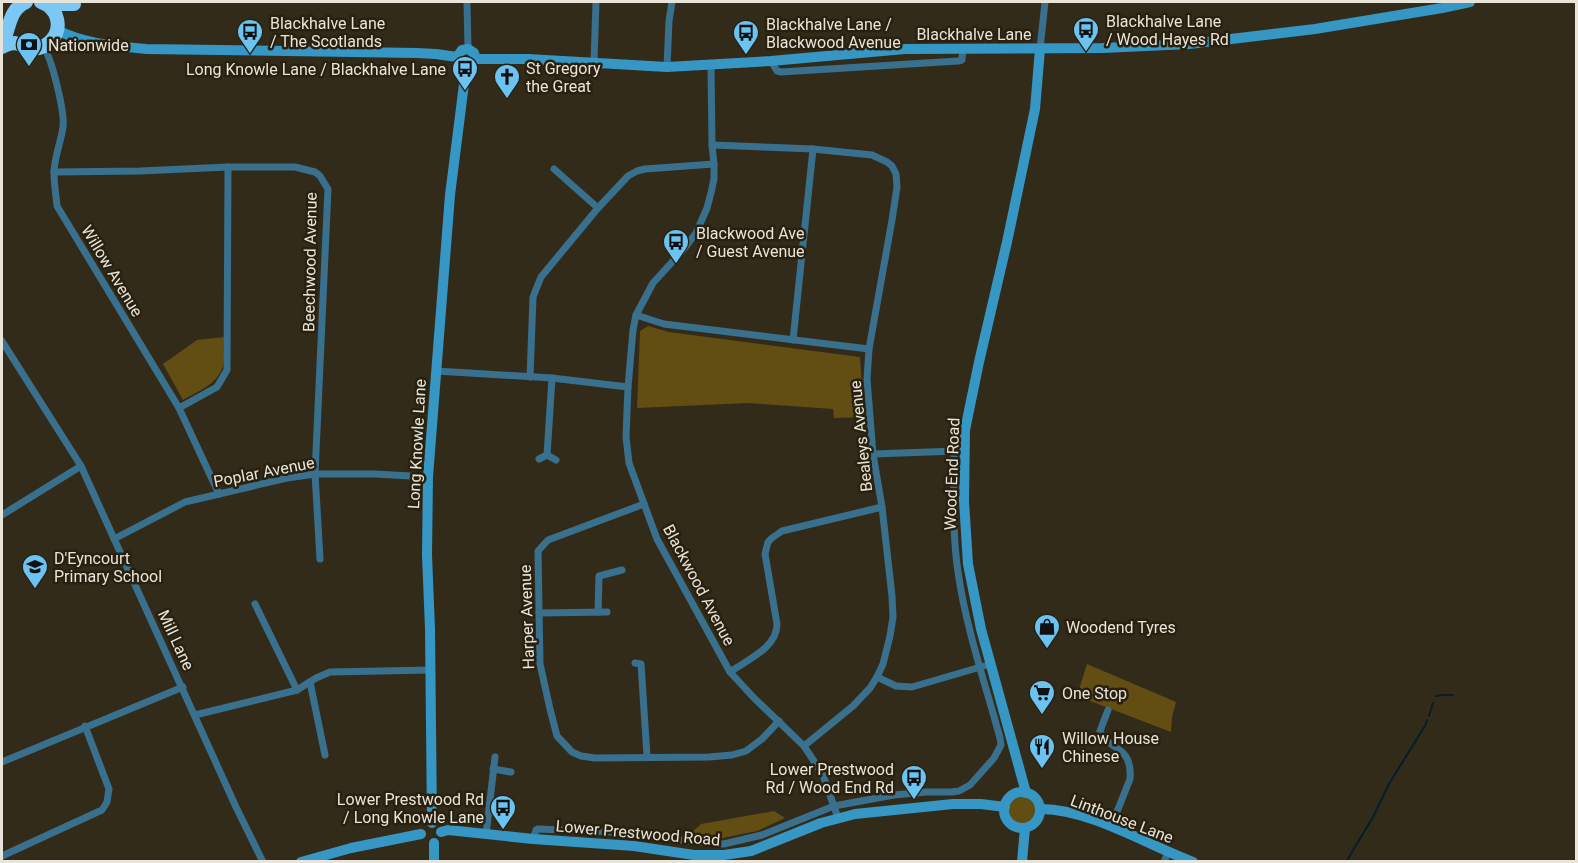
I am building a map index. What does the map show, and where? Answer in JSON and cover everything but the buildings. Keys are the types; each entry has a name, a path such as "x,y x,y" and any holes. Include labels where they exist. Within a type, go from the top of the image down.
{"highway":[{"path":"26,2 18,6 8,17 2,46 12,43 30,48 44,46 51,41 60,13 76,3"},
{"path":"41,2 76,3"},
{"path":"41,2 50,7 57,24"},
{"path":"8,17 12,36 20,45"}],"main road":[{"name":"Blackhalve Lane","path":"476,59 528,59 667,66 771,61 878,51 963,48 1102,48 1221,41 1389,17 1470,2"},
{"path":"57,24 69,36 120,47 406,53 457,57"},
{"path":"468,49 474,53 476,59 474,65 466,68 459,65 457,57 462,50 468,49"},
{"name":"Wood End Road","path":"1025,793 986,666 968,564 964,501 965,430 1035,109 1040,49"},
{"name":"Long Knowle Lane","path":"432,824 427,555 428,477 450,195 466,68"},
{"path":"1025,793 1036,800 1040,809 1037,820 1033,824 1025,828 1018,828 1010,823 1004,814 1005,807 1011,796 1025,793"},
{"name":"Lower Prestwood Road","path":"441,832 634,846 694,855 724,855 767,846 838,818 867,812 946,804 1005,807"},
{"name":"Linthouse Lane","path":"1040,809 1074,813 1111,827 1166,857 1193,861"},
{"path":"432,824 438,826 441,832 439,840 434,843 426,842 421,834 425,826 432,824"},
{"path":"1022,861 1025,828"},
{"path":"301,861 421,834"},
{"path":"434,843 434,861"}],"street":[{"path":"467,2 468,49"},
{"path":"594,62 596,2"},
{"path":"667,66 672,2"},
{"path":"1040,49 1045,2"},
{"name":"Willow Avenue","path":"44,46 51,64 63,114 63,126 54,172 57,206 179,408 219,494"},
{"path":"771,61 777,71 781,72 958,61 962,60 963,48"},
{"name":"Blackwood Avenue","path":"711,65 714,179 709,202 699,226 684,249 653,283 636,315 628,387 626,437 629,463 657,539 730,672 804,746 823,775 838,818"},
{"name":"Bealeys Avenue","path":"712,146 813,149 872,155 887,162 896,174 897,188 869,349 867,380 873,454 882,507 893,616 886,656 877,677 854,706 804,746"},
{"path":"793,340 813,149"},
{"path":"530,377 533,297 542,278 597,208 628,176 637,171 714,164"},
{"path":"179,408 217,387 227,370 228,167"},
{"name":"Beechwood Avenue","path":"54,172 295,167 315,171 328,189 315,474 320,559"},
{"path":"554,169 597,208"},
{"path":"636,315 664,324 869,349"},
{"name":"Mill Lane","path":"2,341 81,466 236,807 263,861"},
{"path":"436,371 552,378 628,387"},
{"path":"547,455 552,378"},
{"path":"533,839 538,829 637,833 687,842 724,844 762,835 834,806 894,795 959,791 970,785 994,758 1001,745 986,666 969,626 958,570 954,529 954,451"},
{"path":"873,454 965,451"},
{"path":"539,459 547,455"},
{"path":"547,455 556,460"},
{"path":"2,515 81,466"},
{"name":"Poplar Avenue","path":"114,539 184,502 287,478 315,474 428,477"},
{"name":"Harper Avenue","path":"644,504 548,540 538,551 540,664 557,736 572,752 595,758 710,757 746,751 762,739 779,721"},
{"path":"730,672 768,645 776,633 777,624 765,554 772,538 782,531 882,507"},
{"path":"598,612 599,576 622,570"},
{"path":"255,604 297,690"},
{"path":"540,613 607,612"},
{"path":"635,663 641,664 647,756"},
{"path":"877,677 896,686 912,687 986,666"},
{"path":"195,715 297,690 330,672 430,670"},
{"path":"310,682 325,755"},
{"path":"2,762 183,687"},
{"path":"1108,710 1101,734 1128,760 1130,774 1111,827"},
{"path":"2,856 102,810 107,802 109,789 85,726"},
{"path":"486,835 495,757"},
{"path":"493,769 511,772"}],"shaded area":[{"path":"648,326 669,332 860,357 864,417 834,418 833,409 748,403 637,408 640,331"},
{"path":"224,337 224,363 220,373 212,383 183,400 163,364 197,340"},
{"path":"1087,664 1176,702 1171,732 1077,696"},
{"path":"1022,797 1032,801 1036,811 1032,821 1022,825 1012,821 1008,811 1012,801"},
{"path":"774,811 785,818 757,831 718,839 688,836 701,824"}],"waterway":[{"path":"1436,696 1453,695"},
{"path":"1429,716 1433,703"},
{"path":"1346,862 1427,720"}],"place":[{"name":"Blackhalve Lane / Wood Hayes Rd","path":"1086,53"},
{"name":"Blackhalve Lane / The Scotlands","path":"250,55"},
{"name":"Blackhalve Lane / Blackwood Avenue","path":"746,56"},
{"name":"Nationwide","path":"29,68"},
{"name":"Long Knowle Lane / Blackhalve Lane","path":"465,92"},
{"name":"St Gregory the Great","path":"507,100"},
{"name":"Blackwood Ave / Guest Avenue","path":"676,265"},
{"name":"D'Eyncourt Primary School","path":"35,590"},
{"name":"Woodend Tyres","path":"1047,650"},
{"name":"One Stop","path":"1042,716"},
{"name":"Willow House Chinese","path":"1042,770"},
{"name":"Lower Prestwood Rd / Wood End Rd","path":"914,801"},
{"name":"Lower Prestwood Rd / Long Knowle Lane","path":"503,831"}]}
